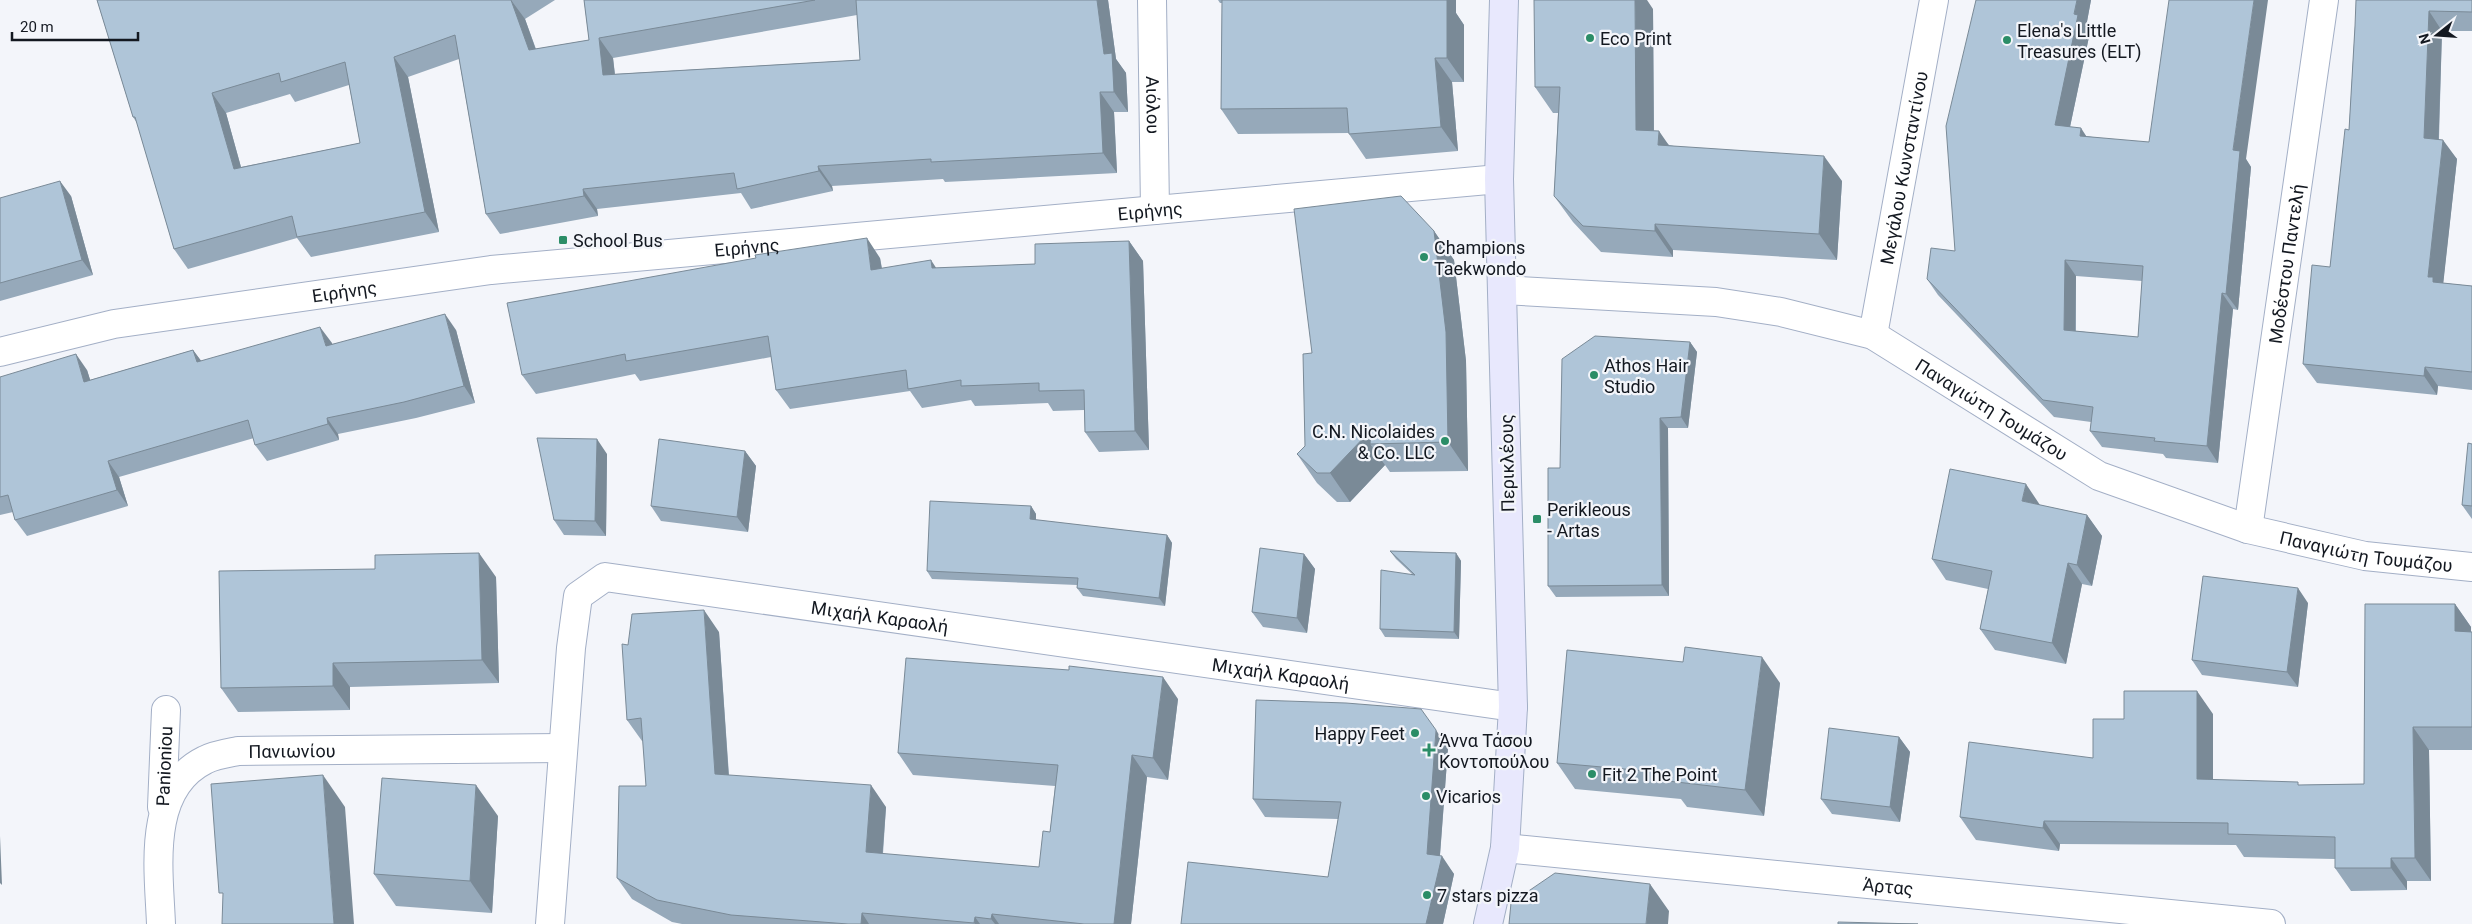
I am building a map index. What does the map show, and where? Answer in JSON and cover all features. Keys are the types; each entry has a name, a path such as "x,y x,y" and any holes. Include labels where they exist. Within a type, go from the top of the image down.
{"main road":[{"name":"Περικλέους","path":"1488,924 1505,848 1513,707 1499,179 1504,0"}],"street":[{"name":"Αιόλου","path":"1152,0 1155,210"},
{"name":"Μεγάλου Κωνσταντίνου","path":"1873,335 1934,0"},
{"name":"Μοδέστου Παντελή","path":"2248,529 2324,0"},
{"name":"Ειρήνης","path":"0,352 114,324 491,270 1499,179"},
{"name":"Παναγιώτη Τουμάζου","path":"1503,290 1716,302 1781,312 1873,335 2099,476 2248,529 2365,556 2472,567"},
{"name":"Μιχαήλ Καραολή","path":"550,924 570,648 578,596 606,577 1513,707"},
{"name":"Panioniou","path":"162,821 166,710"},
{"name":"Πανιωνίου","path":"160,924 158,845 162,821 171,794 183,775 205,760 238,750 562,748"},
{"name":"Άρτας","path":"1505,848 2271,924"}],"building":[{"path":"97,0 511,0 529,50 589,40 584,0 815,0 599,38 603,75 860,60 856,0 1097,0 1104,54 1112,53 1114,92 1100,92 1103,153 931,162 931,159 818,166 819,171 737,189 734,173 583,189 584,196 486,214 455,35 394,57 425,212 297,237 292,216 174,249 135,117 133,117","holes":["345,62 360,143 234,169 212,93 279,73 281,82"]},
{"path":"1222,0 1447,0 1447,58 1435,58 1441,127 1349,134 1347,108 1221,109"},
{"path":"1534,0 1635,0 1636,130 1659,131 1658,145 1824,156 1819,234 1655,224 1655,231 1583,226 1554,196 1560,87 1535,87"},
{"path":"1976,0 2077,0 2074,14 2078,15 2055,125 2081,128 2080,136 2149,142 2169,0 2254,0 2233,150 2240,151 2226,294 2222,293 2207,446 2154,441 2155,438 2090,431 2093,407 2043,400 1927,279 1931,248 1955,251 1946,126","holes":["2065,260 2143,266 2138,337 2064,330"]},
{"path":"2356,0 2472,0 2472,12 2429,11 2424,138 2443,140 2428,277 2433,277 2433,282 2472,286 2472,372 2425,367 2424,376 2303,364 2312,265 2330,267 2345,129 2349,130"},
{"path":"60,181 82,260 0,283 0,198"},
{"path":"1401,196 1434,231 1446,332 1448,442 1370,444 1371,430 1330,473 1317,473 1297,454 1305,446 1303,354 1312,353 1294,209"},
{"path":"867,238 871,270 931,260 932,268 1035,264 1035,244 1129,241 1135,431 1085,432 1084,390 1039,391 1039,383 961,386 961,380 908,389 906,370 776,390 768,336 626,361 625,354 522,375 507,303 756,258 755,255"},
{"path":"445,314 464,386 404,402 327,418 328,424 255,445 248,420 108,461 117,490 15,520 8,495 0,497 0,377 76,354 84,382 193,350 197,362 320,327 326,346"},
{"path":"1595,336 1690,342 1681,417 1660,418 1662,585 1548,586 1548,468 1560,468 1562,359"},
{"path":"537,438 597,439 595,521 554,520"},
{"path":"659,439 745,451 737,517 651,506"},
{"path":"2468,443 2472,444 2472,506 2462,505"},
{"path":"1950,469 2026,484 2022,501 2087,515 2077,565 2068,563 2052,643 1980,629 1992,571 1932,559"},
{"path":"930,501 1031,506 1030,519 1167,535 1159,598 1077,588 1078,578 927,571"},
{"path":"1260,548 1304,554 1297,618 1252,612"},
{"path":"1390,551 1456,553 1454,632 1380,629 1381,570 1415,575"},
{"path":"479,553 482,660 333,663 333,686 221,688 219,571 375,569 375,555"},
{"path":"2203,576 2298,588 2287,672 2192,660"},
{"path":"2365,604 2455,604 2455,631 2472,632 2472,727 2413,727 2415,858 2391,858 2391,868 2335,868 2335,837 2228,834 2228,823 2044,821 2043,828 1960,817 1969,742 2093,758 2093,719 2124,719 2124,691 2197,691 2197,779 2298,782 2298,785 2364,784"},
{"path":"704,610 715,774 871,785 866,852 1039,867 1043,831 1050,832 1058,765 898,753 906,658 1069,670 1069,666 1163,677 1153,758 1132,755 1114,924 1084,924 992,914 991,919 975,917 974,923 862,913 861,924 731,915 657,900 617,878 619,786 646,786 641,718 627,720 622,644 628,645 632,614"},
{"path":"1685,647 1762,657 1745,790 1668,781 1669,773 1557,763 1567,650 1683,662"},
{"path":"1256,700 1346,703 1421,709 1436,730 1427,854 1442,856 1426,924 1181,924 1188,862 1328,877 1341,802 1253,799"},
{"path":"1829,728 1899,737 1890,807 1821,799"},
{"path":"323,775 334,924 222,924 223,893 219,893 211,784"},
{"path":"382,778 476,785 470,881 374,874"},
{"path":"1555,873 1650,884 1646,924 1509,924 1511,903"},
{"path":"1838,922 1918,924 1838,924"}],"place":[{"name":"Eco Print","path":"1590,38"},
{"name":"Elena's Little Treasures (ELT)","path":"2007,40"},
{"name":"School Bus","path":"563,240"},
{"name":"Champions Taekwondo","path":"1424,257"},
{"name":"Athos Hair Studio","path":"1594,375"},
{"name":"C.N. Nicolaides & Co. LLC","path":"1445,441"},
{"name":"Perikleous - Artas","path":"1537,519"},
{"name":"Happy Feet","path":"1415,733"},
{"name":"Άννα Τάσου Κοντοπούλου","path":"1429,750"},
{"name":"Fit 2 The Point","path":"1592,774"},
{"name":"Vicarios","path":"1426,796"},
{"name":"7 stars pizza","path":"1427,895"}]}
